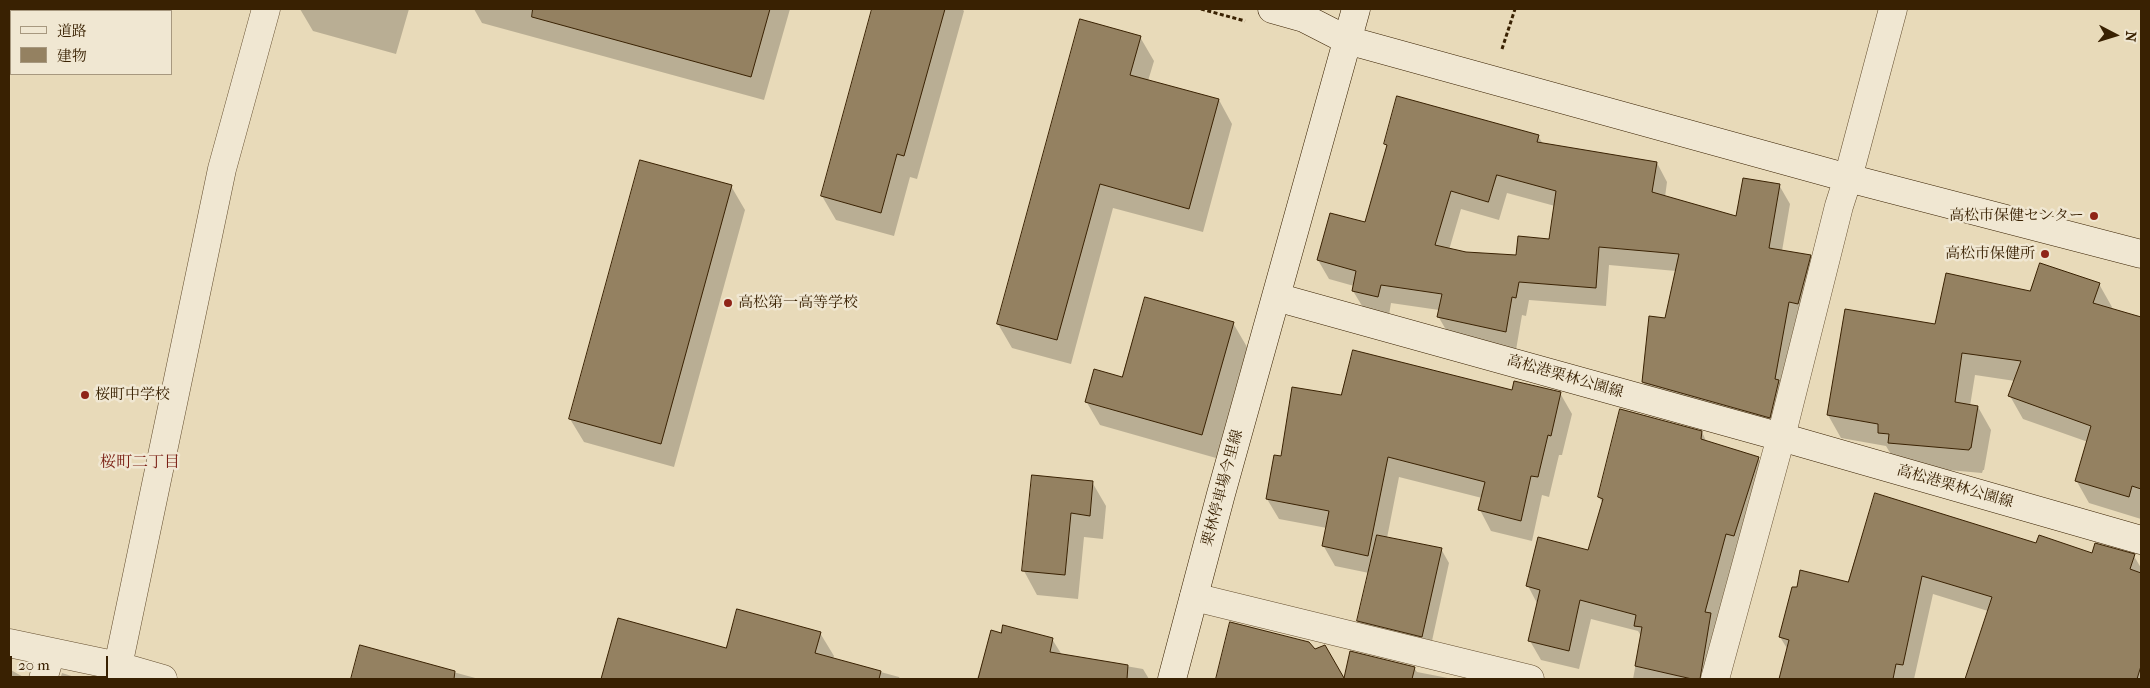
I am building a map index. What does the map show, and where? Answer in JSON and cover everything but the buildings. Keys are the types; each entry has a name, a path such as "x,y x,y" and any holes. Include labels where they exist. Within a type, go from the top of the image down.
{"street":[{"path":"118,666 222,170 266,9"},
{"path":"1272,9 1304,18 1347,40 1848,178 2141,254"},
{"path":"1276,297 1356,9"},
{"path":"1715,679 1781,437 1838,206 1848,178 1893,9"},
{"name":"高松港栗林公園線","path":"1276,297 1781,437 2141,540"},
{"name":"栗林停車場今里線","path":"1172,679 1276,297"},
{"path":"1194,597 1530,679"},
{"path":"9,643 118,666 163,679"},
{"path":"42,679 52,653"}],"path":[{"path":"1502,48 1515,9"}],"place":[{"name":"高松市保健センター","path":"2094,216"},
{"name":"高松市保健所","path":"2045,254"},
{"name":"高松第一高等学校","path":"728,303"},
{"name":"桜町中学校","path":"85,395"}],"district":[{"name":"桜町二丁目","path":"140,463"}]}
